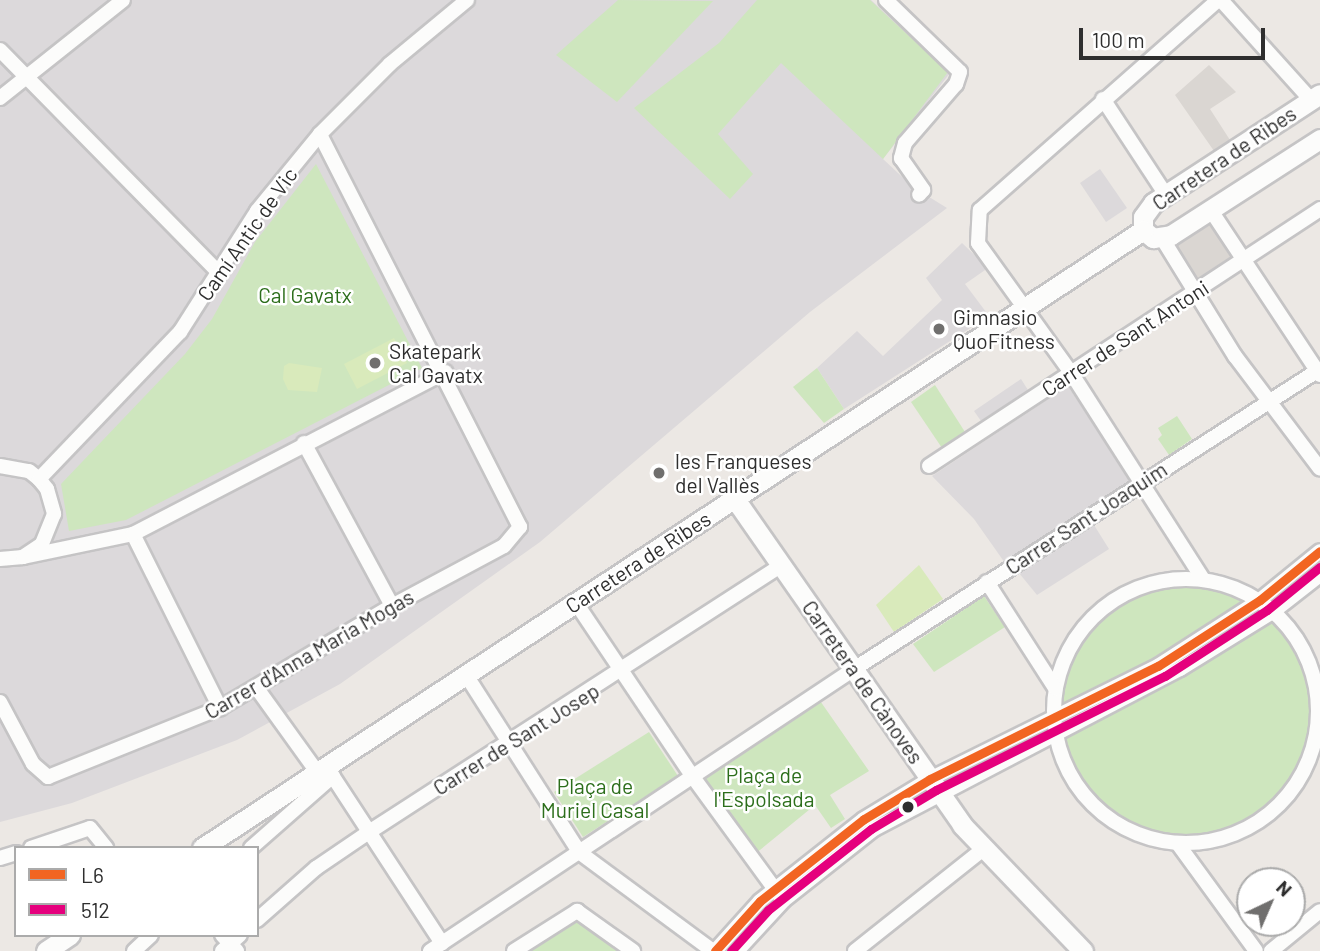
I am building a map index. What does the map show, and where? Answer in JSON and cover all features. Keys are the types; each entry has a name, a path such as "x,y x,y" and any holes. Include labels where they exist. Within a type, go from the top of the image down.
{"street":[{"path":"0,98 122,0"},
{"name":"Camí Antic de Vic","path":"39,479 180,332 257,211 320,134 390,64 467,0"},
{"path":"886,0 960,72 956,84 905,144 901,158 923,190 919,195"},
{"path":"1203,579 1139,483 1072,374 978,243 981,211 1103,99 1219,0 1316,97"},
{"path":"0,50 217,271"},
{"name":"Carretera de Ribes","path":"205,846 326,772 466,675 1143,230 1147,209 1316,97"},
{"path":"1103,99 1166,195"},
{"path":"0,559 23,557 133,534 445,372 320,134"},
{"name":"Carretera de Ribes","path":"1143,230 1162,238 1320,139"},
{"path":"1210,209 1319,372"},
{"name":"Carrer de Sant Antoni","path":"929,466 1320,209"},
{"path":"1162,238 1269,402 1320,469"},
{"name":"Carrer d'Anna Maria Mogas","path":"0,702 33,764 48,777 220,708 392,606 504,546 520,527 445,372"},
{"name":"Carrer Sant Joaquim","path":"436,947 853,669 1139,483 1319,372"},
{"path":"304,443 392,606"},
{"path":"0,466 29,471 39,479 53,505 51,530 42,544 23,557"},
{"name":"Carretera de Cànoves","path":"735,499 982,850 1083,951"},
{"path":"51,530 80,546"},
{"path":"133,534 220,708"},
{"path":"935,786 1053,717 1158,666 1260,600 1320,551"},
{"name":"Carrer de Sant Josep","path":"259,918 316,868 369,832 622,673 781,565"},
{"path":"466,675 579,852 714,951 863,819 1056,735 1180,669 1274,611 1320,575"},
{"path":"1203,579 1260,600 1274,611 1298,639 1312,667 1319,697 1318,739 1294,790 1262,821 1226,837 1178,844 1130,831 1096,808 1071,777 1056,735 1053,717 1055,688 1077,634 1097,612 1122,594 1163,580 1203,579"},
{"path":"987,582 1055,688"},
{"path":"576,603 693,777 779,895"},
{"path":"256,687 326,772 369,832 436,947"},
{"path":"253,846 326,772"},
{"path":"37,846 90,828 104,846"},
{"path":"1178,844 1256,951"},
{"path":"855,951 982,850"},
{"path":"737,951 779,895"},
{"path":"514,951 577,911 634,951"},
{"path":"1270,951 1320,911"},
{"path":"46,951 66,937"},
{"path":"136,950 149,937"}],"shaded area":[{"path":"0,0 871,0 950,73 883,159 913,187 947,208 810,312 540,542 340,684 237,740 72,803 0,822"},
{"path":"1209,65 1236,92 1210,109 1230,140 1214,151 1175,95"},
{"path":"1100,169 1127,208 1106,222 1080,183"},
{"path":"1208,219 1233,258 1201,284 1173,240"},
{"path":"962,243 988,268 965,284 989,316 844,409 817,368 857,331 883,356 942,300 926,278"},
{"path":"1021,379 1028,390 981,421 974,411"},
{"path":"1068,386 1130,480 1005,563 974,519 932,476"},
{"path":"1094,525 1109,549 1037,595 1019,573"}],"green space":[{"path":"618,0 713,1 617,102 556,55"},
{"path":"757,0 870,0 948,72 883,159 781,63 718,134 753,174 730,199 634,108 719,43"},
{"name":"Cal Gavatx","path":"316,164 422,368 126,520 69,531 61,484 185,354 212,319 255,242"},
{"name":"Skatepark Cal Gavatx","path":"394,338 407,363 357,389 344,364"},
{"path":"289,363 322,368 317,392 288,390 283,379 284,366"},
{"path":"817,368 844,409 824,423 793,387"},
{"path":"935,385 965,432 942,448 911,402"},
{"path":"1177,416 1192,439 1169,455 1158,439 1162,435 1158,428"},
{"path":"919,565 943,599 894,632 876,605"},
{"path":"1186,579 1212,582 1236,589 1270,609 1288,627 1308,661 1315,685 1318,711 1315,737 1308,761 1288,795 1270,813 1236,833 1212,840 1186,843 1160,840 1136,833 1102,813 1084,795 1064,761 1057,737 1054,711 1057,685 1064,661 1084,627 1102,609 1136,589 1160,582"},
{"path":"984,596 1005,627 934,672 913,644"},
{"name":"Plaça de l'Espolsada","path":"816,695 869,771 830,795 845,819 831,828 815,805 755,854 694,778"},
{"name":"Plaça de Muriel Casal","path":"649,732 678,776 583,837 554,792"},
{"path":"578,919 622,951 527,951"}],"transit line":[{"name":"L6","path":"715,951 760,901 864,819 930,779 1158,666 1260,600 1320,551"},
{"name":"512","path":"731,951 768,910 871,829 936,790 1165,676 1267,610 1320,567"}],"place":[{"name":"Gimnasio QuoFitness","path":"939,329"},
{"name":"Skatepark Cal Gavatx","path":"375,363"},
{"name":"les Franqueses del Vallès","path":"659,473"}]}
